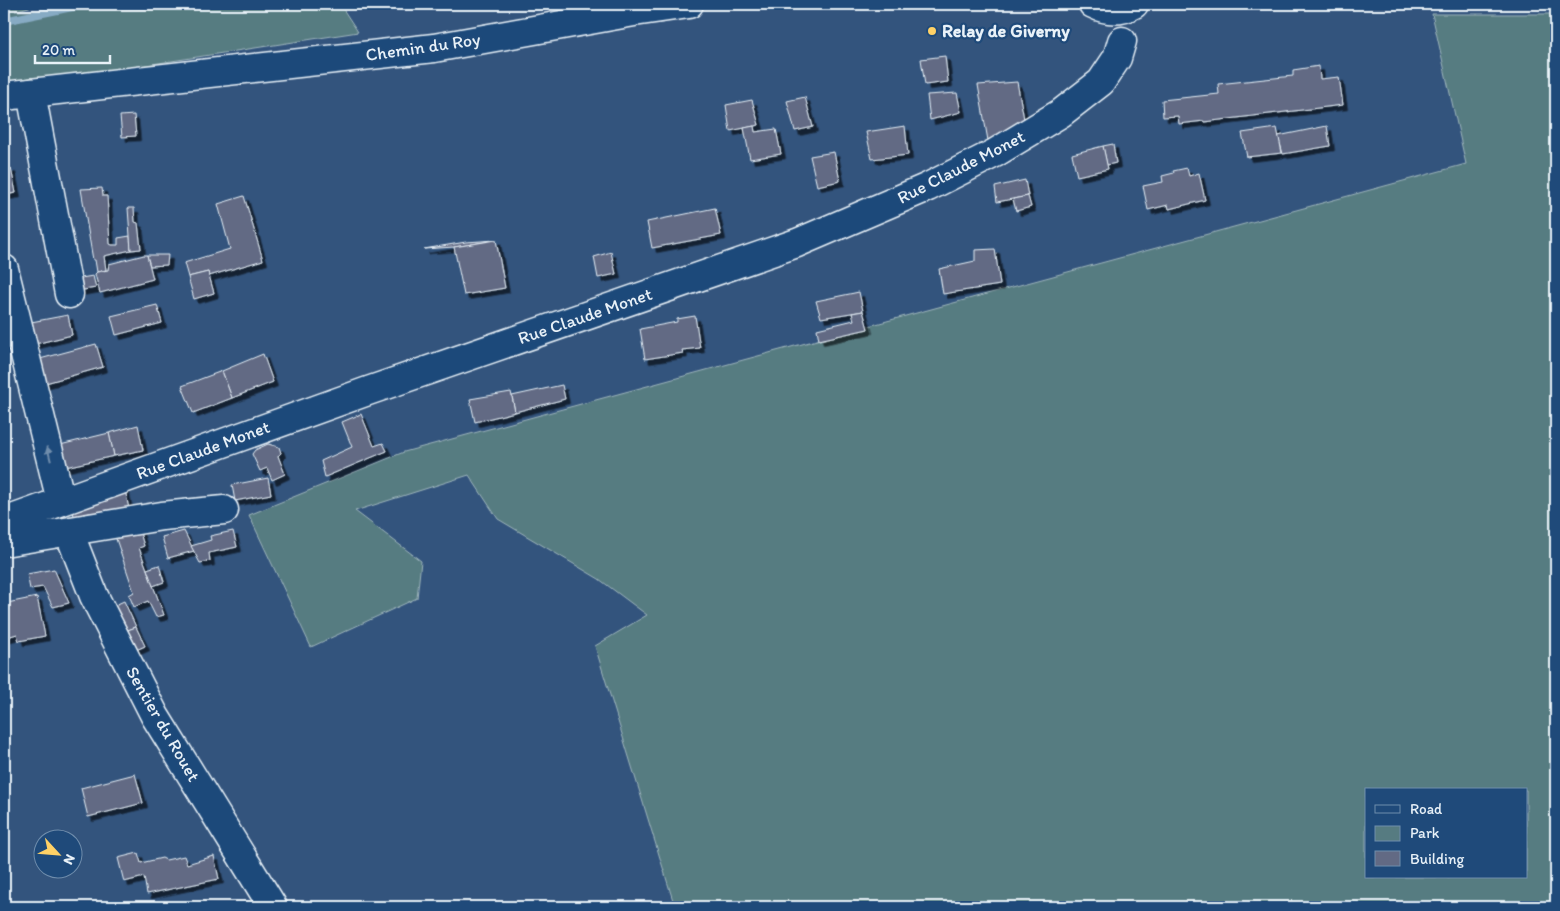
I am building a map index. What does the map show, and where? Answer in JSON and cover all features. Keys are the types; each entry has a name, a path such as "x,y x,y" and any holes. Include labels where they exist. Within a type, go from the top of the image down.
{"street":[{"name":"Chemin du Roy","path":"4,96 434,48 689,4"},
{"path":"1098,6 1116,10 1136,4"},
{"name":"Rue Claude Monet","path":"4,522 368,391 797,243 928,187 986,157 1061,113 1101,82 1117,58 1136,4"},
{"path":"1098,6 1122,41"},
{"path":"31,93 70,294"},
{"path":"4,269 61,501"},
{"path":"4,542 162,516 224,510"},
{"name":"Sentier du Rouet","path":"68,532 94,596 155,716 273,907"}],"green space":[{"path":"4,4 39,4 15,11 185,9 219,4 376,4 367,7 341,6 358,32 4,87"},
{"path":"1432,14 1556,14 1556,907 675,907 595,646 647,615 599,579 498,519 469,475 355,511 421,561 417,598 311,647 249,515 404,452 1466,164"}],"building":[{"path":"945,56 948,82 925,85 921,59"},
{"path":"1319,66 1320,79 1339,77 1343,105 1179,124 1178,116 1163,117 1162,100 1219,94 1218,84 1293,76 1293,70"},
{"path":"1017,82 1024,119 989,146 978,85"},
{"path":"957,93 961,112 930,120 927,95"},
{"path":"805,97 813,127 795,131 787,101"},
{"path":"752,100 759,125 730,131 726,105"},
{"path":"134,115 136,136 122,137 120,116"},
{"path":"754,126 755,132 776,129 781,154 750,159 744,128"},
{"path":"905,126 908,155 872,159 866,132"},
{"path":"1327,126 1330,146 1283,154 1278,136"},
{"path":"1277,128 1282,153 1247,157 1242,133"},
{"path":"1113,144 1116,163 1107,165 1103,146"},
{"path":"1103,146 1108,169 1077,176 1072,154"},
{"path":"834,152 840,181 817,186 810,156"},
{"path":"11,168 16,193 4,195 4,170"},
{"path":"1187,168 1189,176 1199,173 1205,200 1169,209 1168,205 1148,210 1143,186 1163,182 1162,176"},
{"path":"1025,180 1028,196 997,202 995,187"},
{"path":"102,188 103,196 107,196 110,244 118,245 118,238 130,236 131,250 104,256 106,270 97,272 95,260 93,260 81,189"},
{"path":"244,196 263,260 209,276 208,272 188,277 184,263 230,249 218,204"},
{"path":"1028,196 1031,207 1016,211 1013,199"},
{"path":"128,208 134,208 141,249 131,250"},
{"path":"715,208 721,235 652,248 647,222"},
{"path":"496,240 454,247 424,249 466,242"},
{"path":"496,240 505,288 464,295 454,247"},
{"path":"995,249 1000,285 943,294 939,269 975,261 975,250"},
{"path":"611,252 616,274 598,278 594,257"},
{"path":"147,255 153,279 100,293 95,274 97,272 108,270 109,264"},
{"path":"147,255 168,255 167,265 150,266"},
{"path":"208,272 214,293 194,299 188,277"},
{"path":"93,276 96,288 77,291 75,279"},
{"path":"859,292 863,311 821,318 816,301"},
{"path":"157,305 162,323 116,335 111,316"},
{"path":"863,311 868,329 819,340 817,329 854,320 852,313"},
{"path":"68,315 72,335 31,345 26,323"},
{"path":"695,316 700,348 682,350 683,353 645,359 640,329 677,322 677,319"},
{"path":"96,344 103,367 42,384 36,360"},
{"path":"263,354 273,382 232,398 222,371"},
{"path":"222,371 232,398 193,413 182,386"},
{"path":"562,385 565,399 515,412 512,396"},
{"path":"511,392 515,412 475,422 470,399"},
{"path":"361,414 374,446 383,443 387,451 325,477 321,461 352,447 342,422"},
{"path":"138,425 143,450 114,456 109,433"},
{"path":"109,433 114,456 61,468 56,446"},
{"path":"268,444 279,447 281,453 278,456 285,474 272,480 267,468 260,471 252,454 255,450"},
{"path":"268,478 271,494 235,501 232,485"},
{"path":"124,485 130,514 91,519 90,513 74,516 72,505"},
{"path":"138,526 144,546 139,548 164,615 156,617 148,601 134,607 129,595 134,592 113,530"},
{"path":"184,531 194,551 168,558 162,537"},
{"path":"233,531 237,547 209,553 210,561 200,563 191,546 211,540 210,536"},
{"path":"159,565 164,582 153,586 147,569"},
{"path":"54,569 69,603 53,607 43,587 30,589 27,574"},
{"path":"37,597 45,636 19,641 17,634 4,638 4,611 8,610 7,603"},
{"path":"124,601 136,627 125,631 113,606"},
{"path":"136,627 145,646 134,651 125,631"},
{"path":"135,774 143,803 88,817 81,788"},
{"path":"138,853 141,863 162,858 166,860 184,856 187,864 214,856 219,879 147,894 144,877 124,882 118,858"}],"waterway":[{"path":"4,21 87,4"}],"place":[{"name":"Relay de Giverny","path":"932,31"}]}
